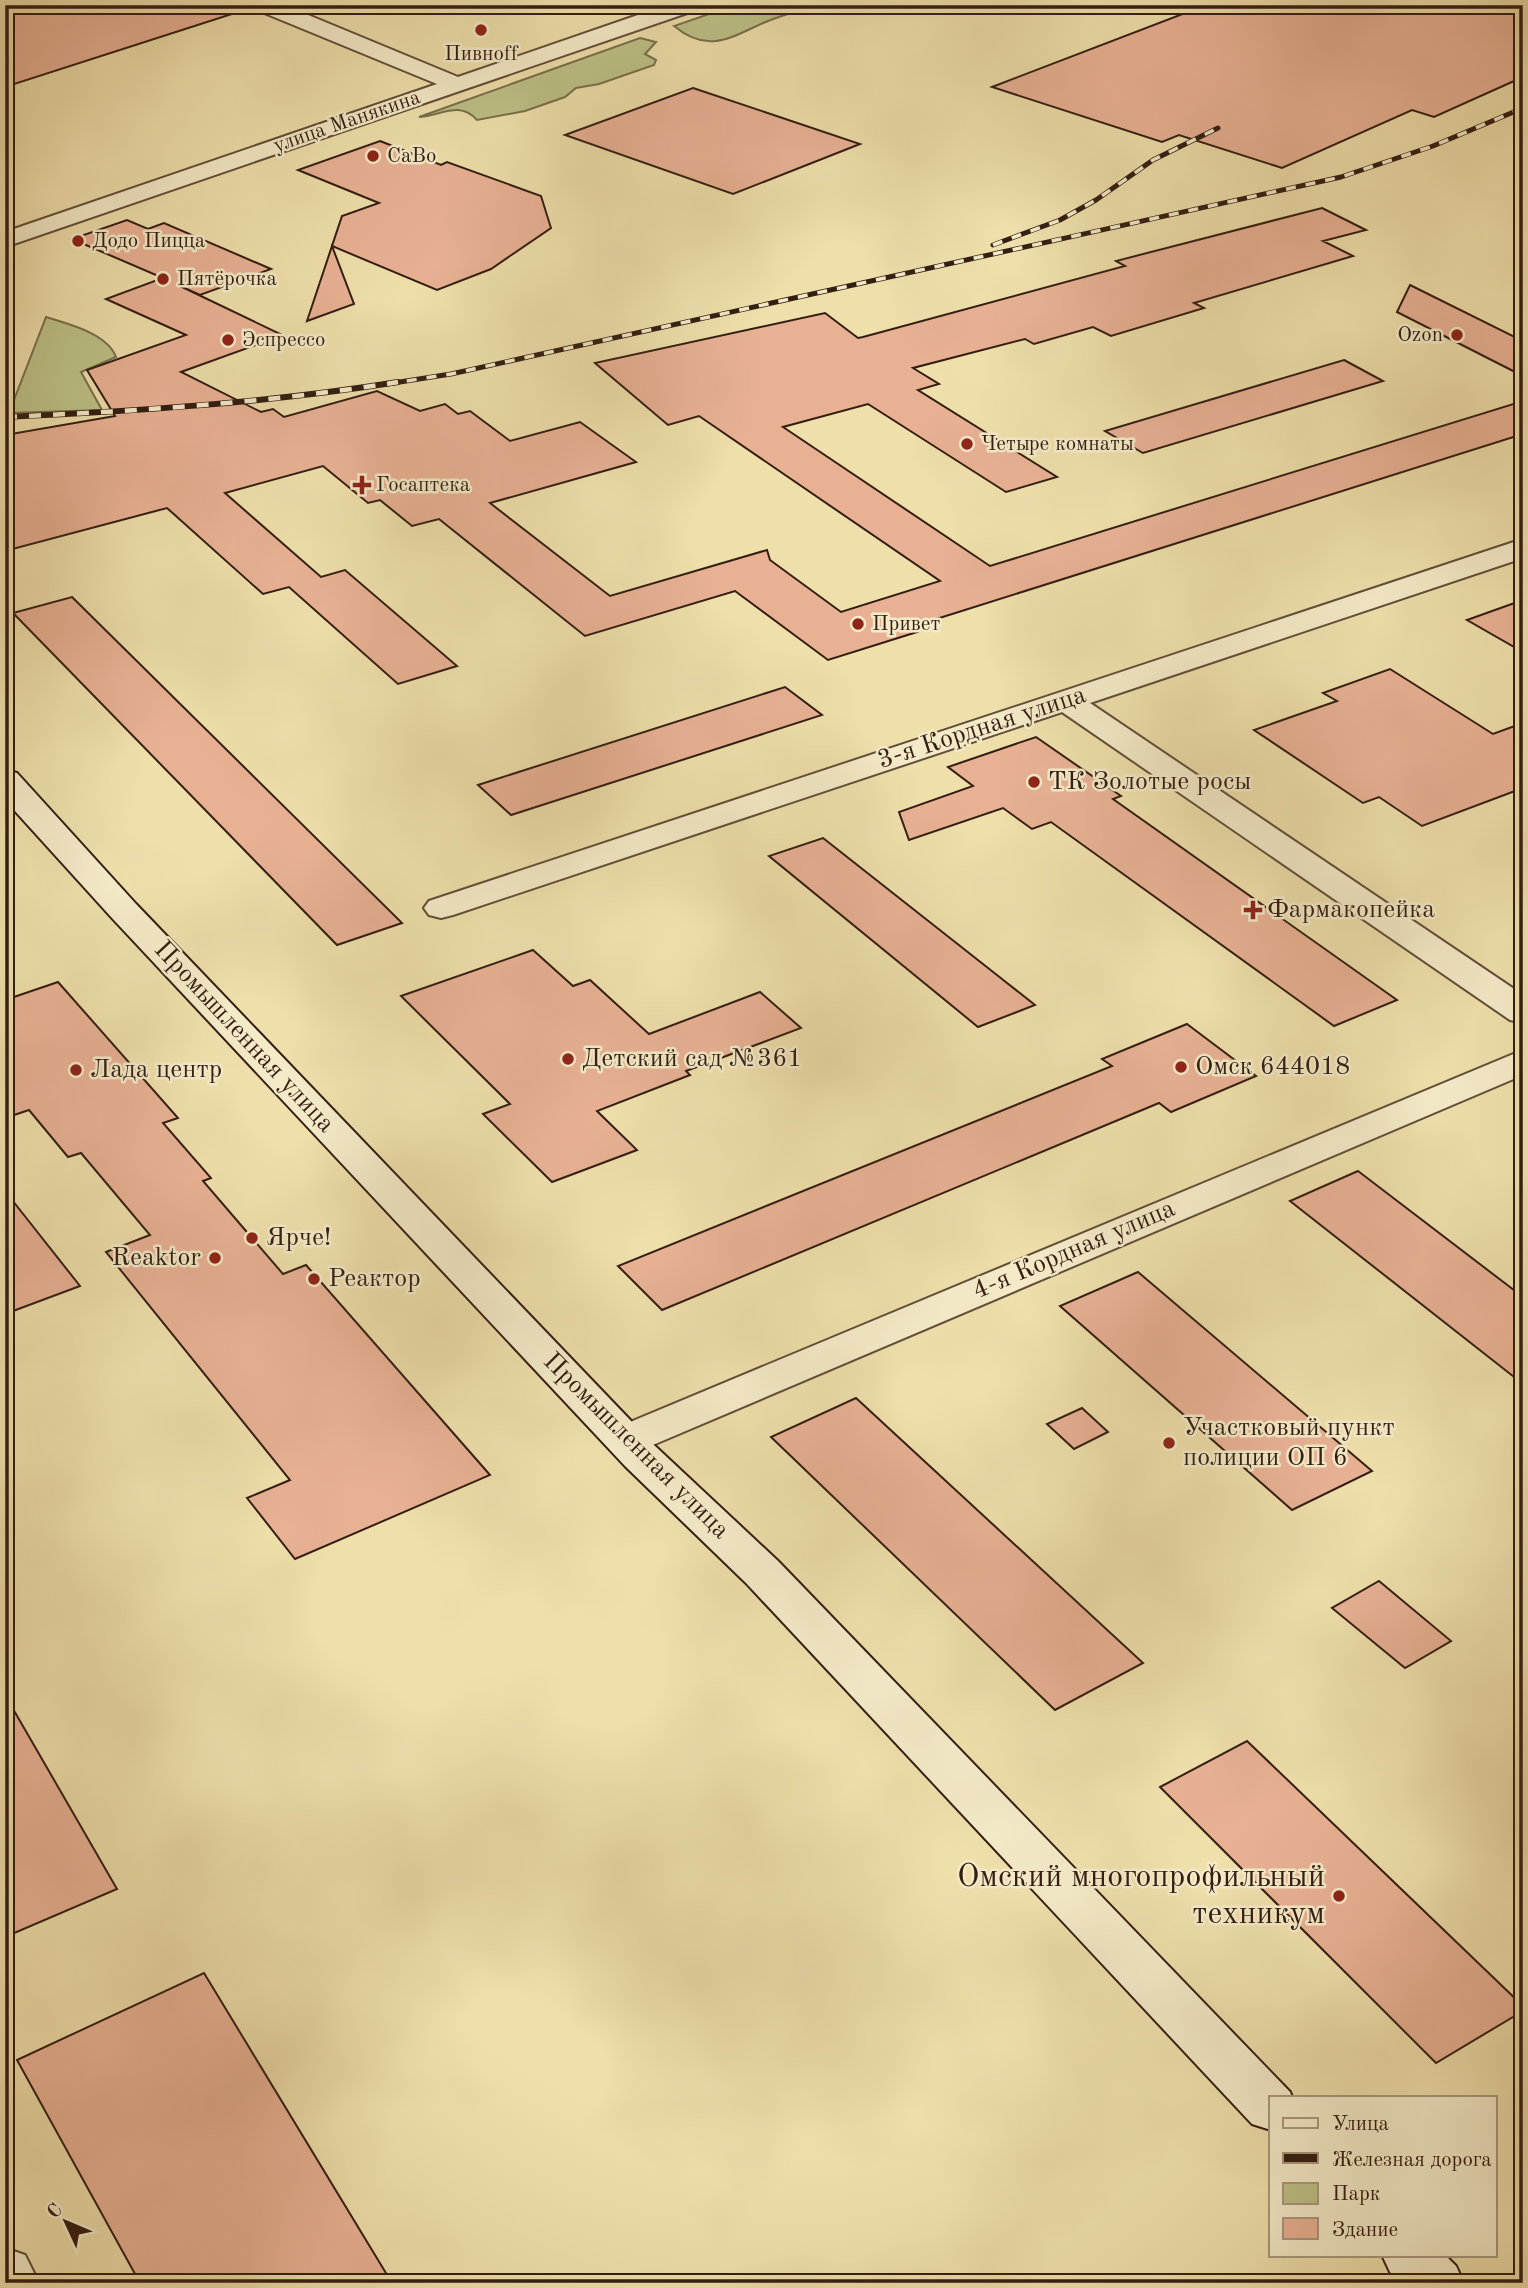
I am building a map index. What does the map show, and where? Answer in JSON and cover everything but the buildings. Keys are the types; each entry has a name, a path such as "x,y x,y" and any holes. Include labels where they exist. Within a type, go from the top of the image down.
{"street":[{"path":"265,5 457,84"},
{"name":"улица Манякина","path":"5,240 688,5"},
{"name":"3-я Кордная улица","path":"441,908 1523,548"},
{"path":"1065,700 1523,1012"},
{"name":"Промышленная улица","path":"5,780 144,931 626,1440 762,1572 1269,2106"},
{"name":"4-я Кордная улица","path":"626,1440 1523,1061"},
{"path":"1411,2256 1436,2283"},
{"path":"5,2272 11,2283"}],"green space":[{"path":"735,5 820,5 774,19 722,40 699,40 674,26"},
{"path":"640,38 656,42 645,54 656,60 654,65 599,84 576,88 565,97 525,111 477,120 470,114 457,110 419,117"},
{"path":"46,317 96,336 116,357 81,372 102,410 9,413"}],"railway":[{"path":"387,384 451,374 1341,177 1433,146 1523,108"},
{"path":"993,245 1060,220 1096,200 1153,160 1218,128"},
{"path":"5,417 202,405 398,382"}],"place":[{"name":"Пивноff","path":"481,30"},
{"name":"СаВо","path":"373,156"},
{"name":"Додо Пицца","path":"78,241"},
{"name":"Пятёрочка","path":"163,279"},
{"name":"Ozon","path":"1457,335"},
{"name":"Эспрессо","path":"228,340"},
{"name":"Четыре комнаты","path":"967,444"},
{"name":"Госаптека","path":"362,485"},
{"name":"Привет","path":"858,624"},
{"name":"ТК Золотые росы","path":"1034,782"},
{"name":"Фармакопейка","path":"1253,910"},
{"name":"Детский сад №361","path":"568,1059"},
{"name":"Омск 644018","path":"1181,1067"},
{"name":"Лада центр","path":"76,1070"},
{"name":"Ярче!","path":"252,1238"},
{"name":"Reaktor","path":"215,1258"},
{"name":"Реактор","path":"314,1279"},
{"name":"Участковый пункт полиции ОП 6","path":"1169,1443"},
{"name":"Омский многопрофильный техникум","path":"1339,1896"}]}
